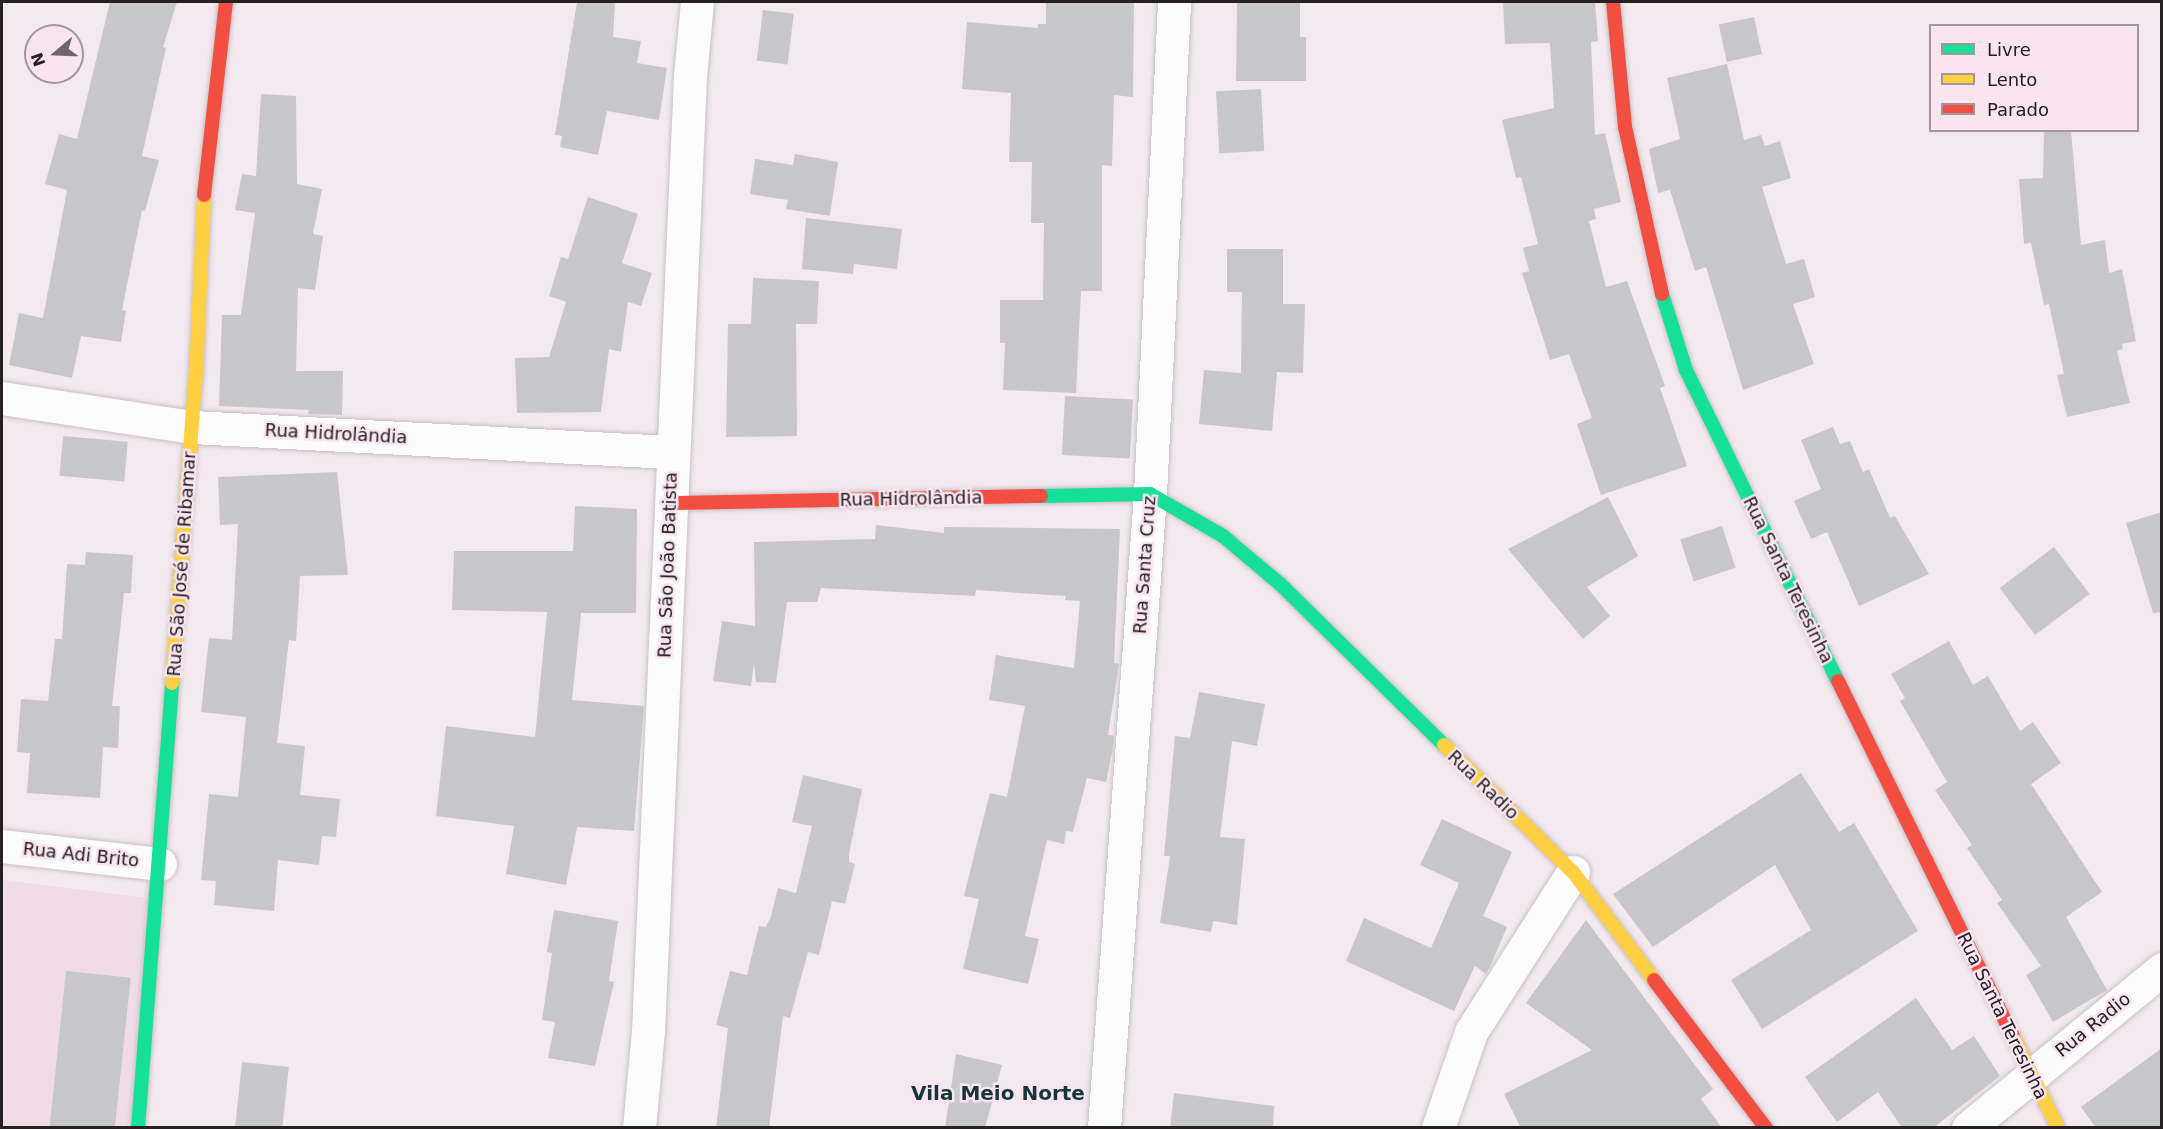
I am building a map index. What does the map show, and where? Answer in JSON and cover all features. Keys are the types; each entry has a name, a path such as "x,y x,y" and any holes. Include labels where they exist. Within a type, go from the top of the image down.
{"street":[{"name":"Rua São José de Ribamar","path":"138,1128 192,427 204,190 226,2"},
{"name":"Rua São João Batista","path":"639,1128 649,1020 690,76 697,2"},
{"name":"Rua Santa Cruz","path":"1104,1128 1150,494 1174,2"},
{"name":"Rua Santa Teresinha","path":"1613,2 1625,127 1654,268 1686,370 2058,1128"},
{"name":"Rua Hidrolândia","path":"2,398 192,427 673,452"},
{"name":"Rua Hidrolândia","path":"671,503 1150,494"},
{"name":"Rua Radio","path":"1150,494 1223,536 1280,584 1573,872 1766,1128"},
{"name":"Rua Adi Brito","path":"2,846 160,864"},
{"path":"1438,1128 1471,1032 1573,872"},
{"name":"Rua Radio","path":"1968,1128 2162,969"}],"shaded area":[{"path":"2,880 158,899 132,1127 2,1128"}],"building":[{"path":"110,2 177,2 163,47 166,48 142,156 159,160 145,211 142,210 122,310 126,311 121,342 81,336 72,378 9,365 19,313 43,318 67,190 45,184 59,134 77,139"},
{"path":"577,2 615,2 613,37 641,41 637,63 667,68 659,120 607,111 598,155 560,147 562,136 555,135"},
{"path":"1046,2 1134,2 1133,97 1114,95 1112,166 1102,165 1102,291 1081,291 1076,393 1003,390 1005,343 1000,343 1000,300 1043,300 1044,223 1031,223 1032,162 1009,162 1011,93 962,89 967,22 1038,28 1038,24 1046,24"},
{"path":"1237,2 1300,2 1300,37 1306,37 1306,81 1236,81"},
{"path":"1503,2 1595,2 1598,41 1591,42 1595,135 1605,133 1621,202 1594,209 1596,219 1589,221 1606,287 1627,281 1665,386 1660,388 1687,466 1601,495 1577,424 1592,418 1569,354 1550,360 1522,273 1529,271 1523,248 1538,244 1521,177 1516,178 1502,120 1554,108 1550,43 1505,44"},
{"path":"763,10 794,14 788,64 757,61"},
{"path":"1754,17 1762,54 1727,62 1719,24"},
{"path":"1727,64 1744,140 1761,135 1765,146 1780,141 1791,178 1762,187 1786,264 1804,259 1815,297 1793,304 1814,364 1743,390 1706,267 1695,271 1670,190 1658,193 1649,149 1680,139 1667,78"},
{"path":"1261,89 1264,151 1219,153 1216,91"},
{"path":"261,94 296,96 297,184 322,189 313,234 323,236 315,290 298,288 296,371 343,371 342,415 308,414 309,410 219,406 222,315 241,315 255,213 235,210 242,174 256,176"},
{"path":"2044,132 2071,132 2081,245 2105,240 2109,273 2122,269 2136,341 2122,344 2123,349 2117,351 2130,403 2067,417 2057,375 2064,374 2049,304 2044,305 2031,243 2024,244 2019,179 2043,178"},
{"path":"795,154 838,162 830,216 786,209 788,200 750,194 755,159 793,165"},
{"path":"588,197 638,214 622,263 652,273 641,306 628,302 621,352 609,349 601,412 517,413 515,358 549,357 566,302 549,296 561,257 568,259"},
{"path":"806,218 902,229 897,269 854,264 853,274 802,269"},
{"path":"1227,249 1283,249 1283,304 1305,304 1303,373 1277,372 1272,431 1199,424 1204,370 1241,373 1242,292 1227,292"},
{"path":"753,278 819,281 817,324 796,324 797,436 726,437 728,324 751,324"},
{"path":"1065,396 1133,400 1130,458 1062,455"},
{"path":"1833,427 1840,444 1850,441 1863,472 1869,469 1890,518 1895,516 1929,574 1859,606 1827,532 1811,539 1794,501 1821,489 1801,440"},
{"path":"63,436 128,442 124,482 60,476"},
{"path":"337,472 348,575 300,576 296,641 289,640 277,743 305,746 300,795 340,799 336,837 322,836 319,865 278,860 274,911 214,905 216,881 201,880 209,794 238,797 246,717 201,712 209,638 232,640 238,524 220,525 218,477"},
{"path":"1608,497 1638,556 1587,587 1610,616 1583,639 1508,549"},
{"path":"575,506 637,509 636,613 581,613 572,700 644,706 634,831 577,827 566,885 506,874 514,826 436,816 446,726 535,737 547,612 452,610 454,551 573,551"},
{"path":"2162,512 2162,612 2153,613 2126,523"},
{"path":"876,525 944,533 944,527 1120,529 1114,663 1119,664 1108,735 1114,736 1113,748 1106,782 1087,778 1073,832 1066,831 1064,844 1047,840 1025,936 1039,939 1028,984 963,969 979,899 964,896 990,793 1007,797 1025,706 989,700 996,655 1074,668 1080,601 1065,600 1066,596 976,590 975,596 821,588 817,602 787,602 776,683 756,682 754,663 751,686 713,681 722,621 755,626 754,542 875,539"},
{"path":"1722,526 1736,568 1694,581 1680,540"},
{"path":"2054,547 2090,594 2035,635 2000,588"},
{"path":"86,552 133,555 131,593 124,593 112,706 120,706 118,748 103,747 100,798 27,793 30,753 17,752 21,699 48,701 55,639 62,639 67,564 85,565"},
{"path":"1949,641 1973,685 1988,676 2020,731 2033,722 2061,763 2031,784 2102,892 2066,917 2107,990 2053,1022 2026,975 2041,966 1997,903 2002,900 1967,848 1972,845 1935,790 1947,782 1900,701 1905,698 1891,674"},
{"path":"1199,692 1265,704 1257,746 1232,741 1220,837 1245,839 1237,925 1213,921 1211,932 1160,923 1170,856 1164,856 1175,736 1190,738"},
{"path":"1801,773 1839,832 1854,823 1918,931 1762,1029 1731,980 1811,930 1775,865 1653,947 1613,894"},
{"path":"803,775 862,789 849,854 849,862 855,864 845,904 832,901 819,955 808,952 790,1018 783,1016 769,1128 716,1128 728,1028 716,1025 730,971 747,975 759,926 766,927 778,888 796,893 812,826 792,822"},
{"path":"1442,819 1512,852 1483,916 1507,927 1486,974 1475,966 1454,1011 1346,961 1364,918 1431,948 1459,883 1420,865"},
{"path":"554,910 618,921 609,981 614,982 595,1066 548,1058 555,1022 542,1020 552,953 547,952"},
{"path":"1586,920 1713,1089 1701,1099 1722,1128 1521,1128 1504,1094 1592,1050 1526,1003"},
{"path":"66,971 131,978 115,1128 49,1128"},
{"path":"1916,998 1952,1050 1974,1036 2000,1076 1933,1128 1902,1128 1878,1092 1837,1122 1805,1077"},
{"path":"2162,1048 2162,1128 2096,1128 2081,1107"},
{"path":"956,1054 1002,1065 985,1128 945,1128"},
{"path":"242,1062 289,1067 282,1128 235,1128"},
{"path":"1174,1093 1274,1106 1273,1128 1170,1128"}],"traffic: fast":[{"path":"1662,294 1686,370 1838,681"},
{"path":"1041,496 1150,494 1223,536 1280,584 1444,745"},
{"path":"138,1128 172,683"}],"traffic: slow":[{"path":"172,683 196,374 204,195"},
{"path":"1444,745 1573,872 1654,980"},
{"path":"2013,1036 2058,1128"}],"traffic: jam":[{"path":"204,195 226,2"},
{"path":"1613,2 1625,127 1662,294"},
{"path":"671,503 1041,496"},
{"path":"1838,681 2013,1036"},
{"path":"1654,980 1766,1128"}],"district":[{"name":"Vila Meio Norte","path":"998,1093"}]}
